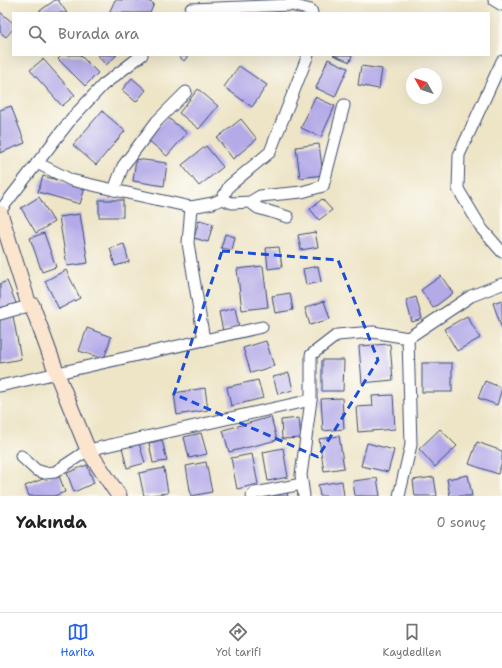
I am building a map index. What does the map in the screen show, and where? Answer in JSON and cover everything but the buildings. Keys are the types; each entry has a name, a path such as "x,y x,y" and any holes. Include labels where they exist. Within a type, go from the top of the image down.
{"street":[{"path":"494,0 502,5"},
{"path":"192,7 291,5 311,10 312,12"},
{"path":"119,496 88,450 57,374 32,305 29,305 0,212 72,118 103,85 141,56"},
{"path":"37,163 72,180 114,190 191,207 213,203 222,199 229,186 270,152 308,56"},
{"path":"502,61 459,155 458,189 482,229 502,252"},
{"path":"114,190 123,166 157,121 186,92"},
{"path":"222,199 232,203 250,202 260,196 302,192 323,186 344,105"},
{"path":"250,202 258,208 288,217"},
{"path":"191,207 188,243 204,340"},
{"path":"304,496 301,476 311,400 311,355 336,335 373,332 408,338 471,296 502,284"},
{"path":"0,314 32,305"},
{"path":"0,386 262,327"},
{"path":"399,496 411,445 408,338"},
{"path":"20,456 36,470 45,473 55,472 88,450 311,400"},
{"path":"252,496 255,493 302,484"}],"highlighted area":[{"path":"222,251 338,260 378,360 318,457 174,394"}]}
